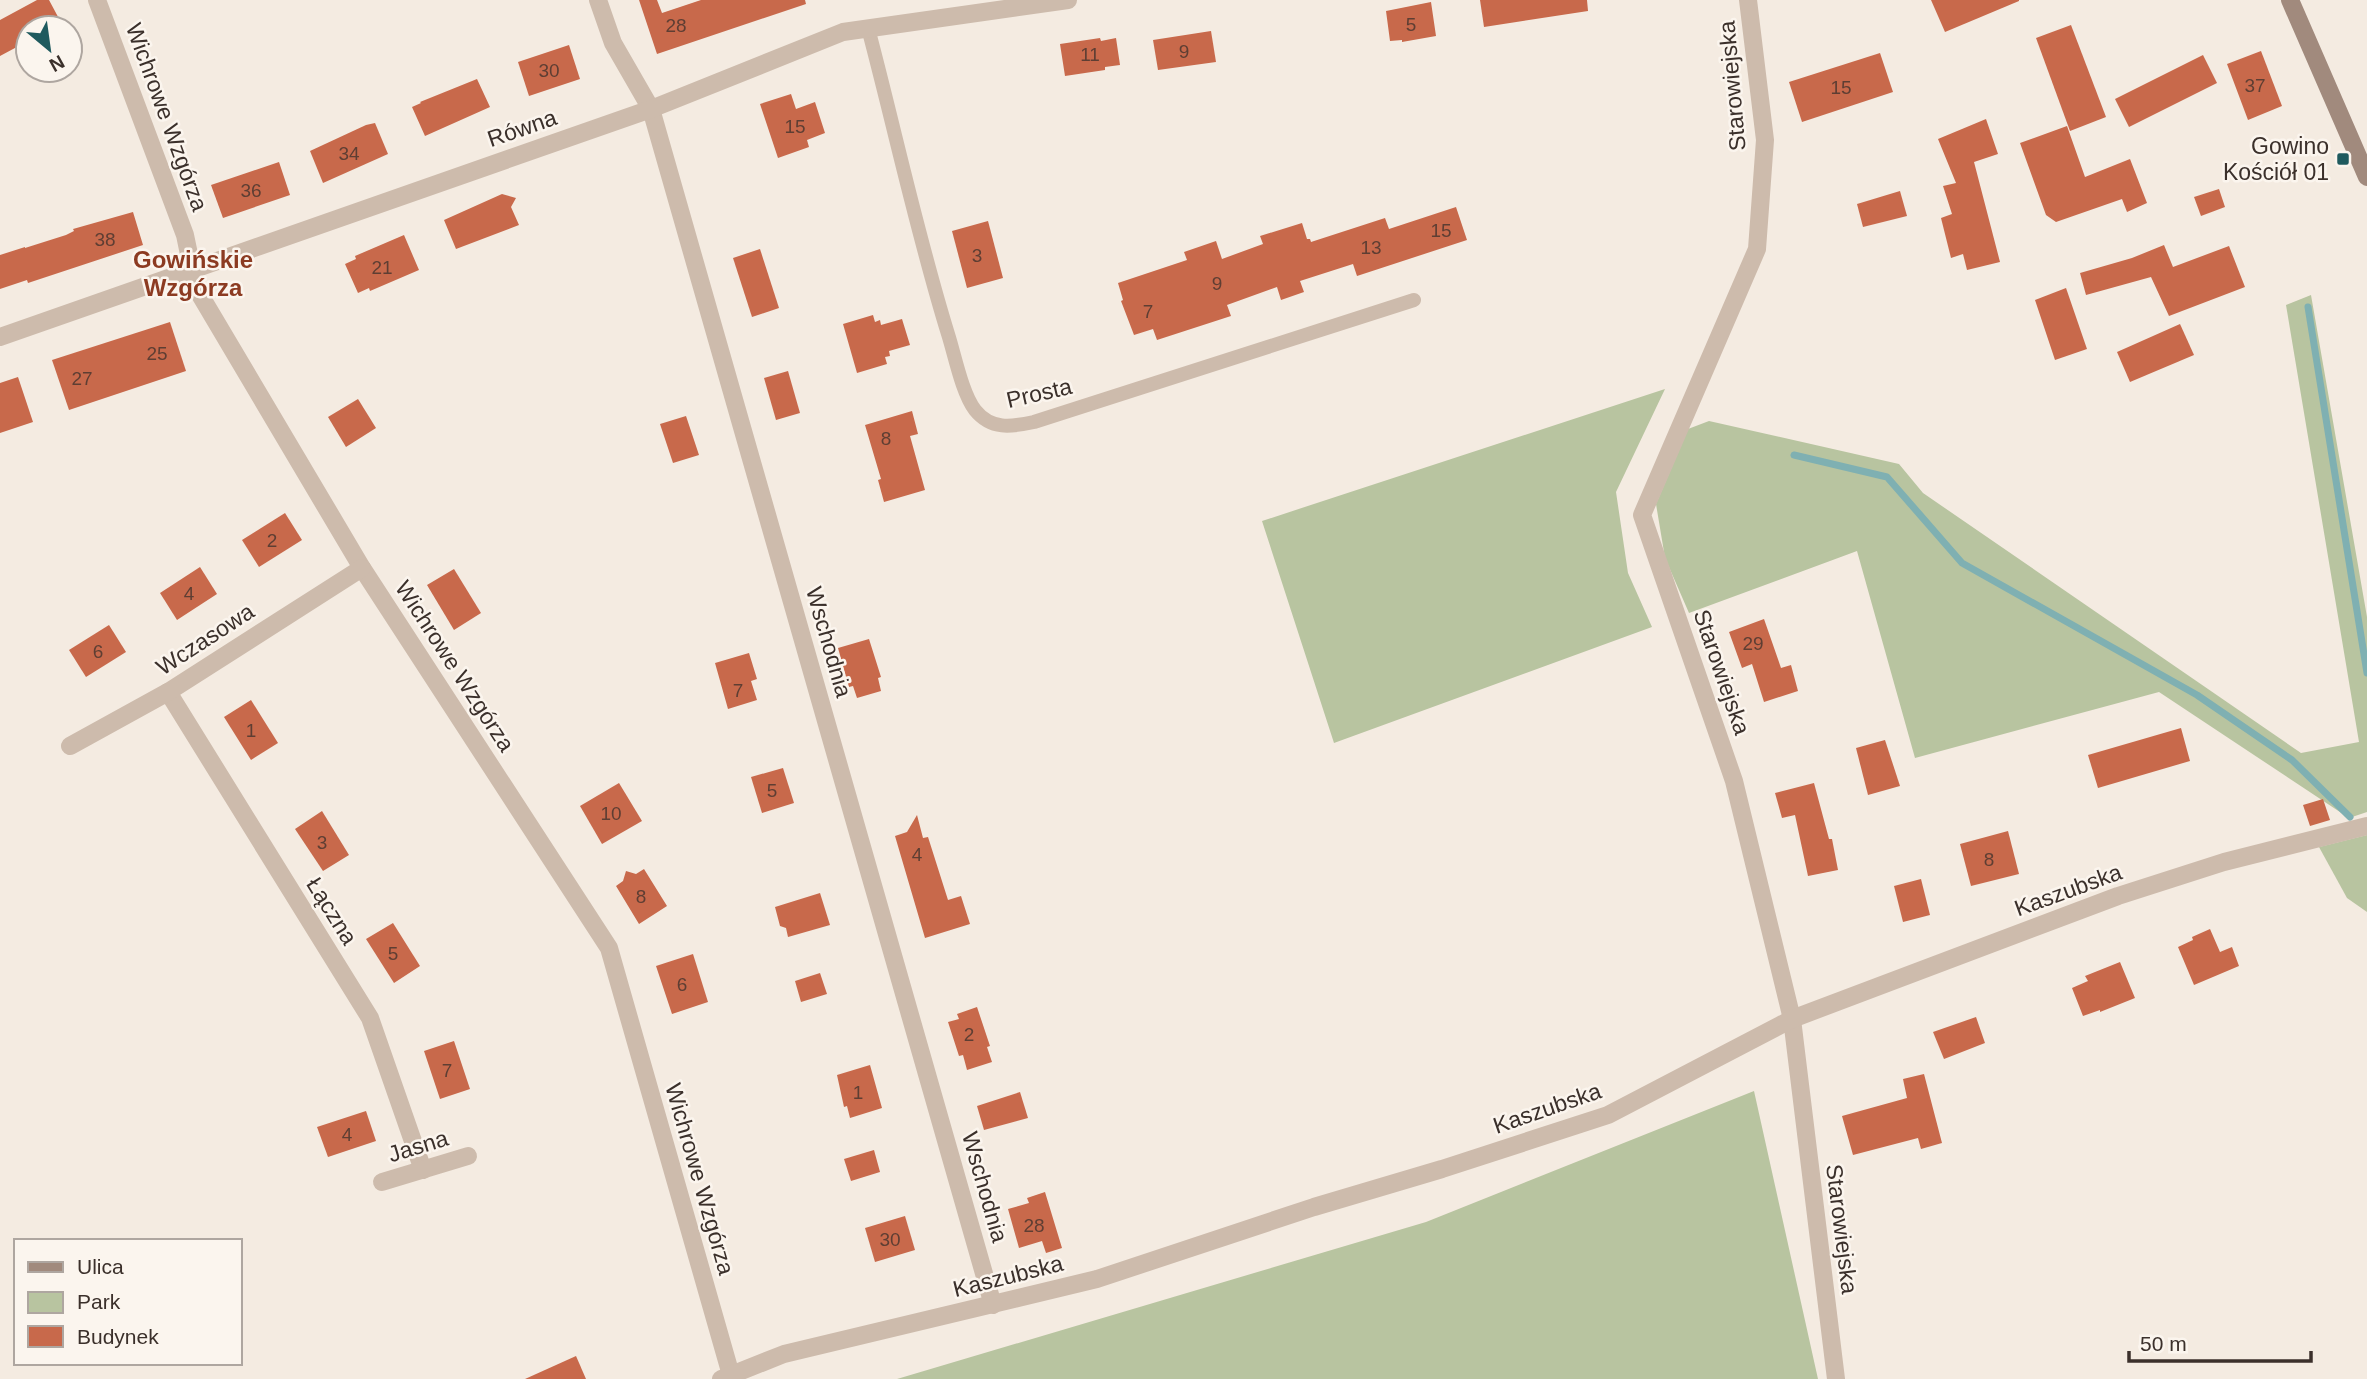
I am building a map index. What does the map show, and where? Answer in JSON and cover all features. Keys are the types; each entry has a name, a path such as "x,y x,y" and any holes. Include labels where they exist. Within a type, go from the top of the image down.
{"street":[{"name":"Wichrowe Wzgórza","path":"97,0 184,235 196,288 362,568 609,948 726,1377"},
{"name":"Wschodnia","path":"598,0 613,43 651,109 993,1306"},
{"name":"Równa","path":"0,337 651,109 844,32 1068,0"},
{"name":"Starowiejska","path":"1748,0 1765,140 1757,249 1642,515 1734,781 1792,1018 1836,1379"},
{"path":"2290,0 2367,177"},
{"name":"Wczasowa","path":"71,746 168,692 362,568"},
{"name":"Łączna","path":"168,692 370,1018 423,1170"},
{"name":"Kaszubska","path":"726,1377 784,1354 1097,1279 1314,1207 1608,1115 1792,1018 2118,896 2224,862 2367,826"},
{"name":"Jasna","path":"382,1182 468,1156"}],"lane":[{"name":"Prosta","path":"868,28 927,267 965,387 974,409 990,423 1009,428 1034,422 1414,300"}],"green space":[{"path":"2311,295 2367,617 2367,812 2349,818 2159,692 1915,758 1857,551 1689,613 1665,558 1656,504 1688,429 1709,421 1899,464 1923,493 2301,753 2359,742 2286,305"},
{"path":"1665,389 1616,492 1628,573 1652,627 1334,743 1262,521"},
{"path":"2367,835 2367,912 2347,898 2319,847"},
{"path":"1754,1091 1818,1379 897,1379 1426,1222"}],"building":[{"path":"37,0 49,0 56,14 14,14 14,48 0,56 0,20"},
{"path":"639,0 657,0 662,13 701,0 805,0 806,4 657,54"},
{"path":"1480,0 1587,0 1588,11 1484,27"},
{"path":"1931,0 2019,0 2019,1 1945,32"},
{"path":"1431,2 1436,36 1402,42 1390,41 1386,11"},
{"path":"2071,25 2106,117 2070,131 2036,38"},
{"path":"1211,31 1216,62 1158,70 1153,40"},
{"path":"1100,38 1101,41 1116,38 1120,65 1065,76 1060,44"},
{"path":"569,45 580,79 529,96 518,62"},
{"path":"2261,51 2282,106 2248,120 2227,64"},
{"path":"1880,53 1893,92 1802,122 1789,82"},
{"path":"2203,55 2217,83 2129,127 2115,99"},
{"path":"477,79 490,107 425,136 412,107"},
{"path":"791,94 796,109 815,102 825,133 807,140 809,147 778,158 760,104"},
{"path":"1986,119 1998,154 1974,162 2000,262 1967,270 1963,254 1951,258 1941,218 1952,214 1943,186 1956,183 1938,139"},
{"path":"375,123 388,154 323,183 310,151"},
{"path":"2067,126 2085,177 2130,159 2147,203 2127,212 2122,199 2056,222 2046,215 2020,143"},
{"path":"279,162 290,195 223,218 211,185"},
{"path":"2219,189 2225,207 2201,216 2194,197"},
{"path":"1900,191 1907,216 1863,227 1857,204"},
{"path":"502,194 516,198 511,207 519,225 456,249 444,220"},
{"path":"1456,207 1467,240 1357,276 1353,264 1300,281 1304,292 1281,300 1277,287 1227,305 1231,316 1157,340 1153,329 1134,335 1121,301 1123,300 1118,283 1187,260 1184,252 1216,241 1222,259 1263,244 1260,236 1302,223 1307,239 1311,242 1385,218 1389,229"},
{"path":"133,212 143,245 28,283 27,280 0,289 0,255 66,235 74,231 73,229"},
{"path":"988,221 1003,278 967,288 952,231"},
{"path":"404,235 419,270 370,291 369,288 358,293 345,264 356,259 355,256"},
{"path":"2164,245 2173,267 2229,246 2245,287 2169,316 2151,277 2086,295 2080,273 2132,258"},
{"path":"760,249 779,308 752,317 733,258"},
{"path":"2066,288 2087,349 2055,360 2035,300"},
{"path":"873,315 875,322 880,320 881,325 902,319 910,345 889,351 890,356 885,357 887,364 857,373 843,324"},
{"path":"170,322 186,371 69,410 52,360"},
{"path":"2180,324 2194,355 2130,382 2117,352"},
{"path":"788,371 800,413 776,420 764,378"},
{"path":"18,377 33,422 0,433 0,383"},
{"path":"358,399 376,428 346,447 328,417"},
{"path":"912,411 918,434 910,436 925,490 884,502 878,480 881,479 865,425"},
{"path":"686,416 699,455 673,463 660,424"},
{"path":"285,513 302,540 259,567 242,540"},
{"path":"200,567 217,594 177,620 160,593"},
{"path":"454,569 481,613 454,630 427,585"},
{"path":"1764,619 1781,668 1791,665 1798,691 1764,702 1752,664 1742,668 1729,632"},
{"path":"109,625 126,652 86,677 69,650"},
{"path":"869,639 881,677 878,678 881,691 857,698 853,686 849,687 838,648"},
{"path":"749,653 757,679 751,681 757,700 728,709 715,663"},
{"path":"251,700 278,743 251,760 224,717"},
{"path":"2181,728 2190,761 2098,788 2088,755"},
{"path":"1885,740 1900,786 1868,795 1856,748"},
{"path":"783,768 794,803 762,813 751,777"},
{"path":"619,783 642,821 602,844 580,806"},
{"path":"1814,783 1829,839 1832,839 1838,870 1808,876 1795,815 1782,818 1775,793"},
{"path":"2323,799 2330,820 2310,826 2303,805"},
{"path":"322,811 349,855 323,871 295,829"},
{"path":"917,815 923,838 928,837 948,900 961,896 970,924 925,938 895,836 907,832"},
{"path":"2008,831 2019,874 1971,886 1960,844"},
{"path":"644,869 667,906 639,924 616,886 623,881 626,871 636,874"},
{"path":"1921,879 1930,915 1903,922 1894,886"},
{"path":"820,893 830,925 788,937 786,928 780,926 775,907"},
{"path":"393,923 420,966 394,983 366,939"},
{"path":"2210,929 2220,952 2232,947 2239,966 2194,985 2178,947"},
{"path":"693,954 708,1002 672,1014 656,966"},
{"path":"2120,962 2135,998 2083,1016 2072,988 2088,981 2085,976"},
{"path":"820,973 827,994 801,1002 795,981"},
{"path":"977,1007 990,1046 987,1047 992,1062 967,1070 963,1055 959,1056 948,1022 959,1019 957,1014"},
{"path":"1976,1017 1985,1043 1944,1059 1933,1032"},
{"path":"454,1041 470,1089 440,1099 424,1051"},
{"path":"870,1065 882,1108 850,1118 847,1106 844,1107 837,1075"},
{"path":"1924,1074 1942,1143 1921,1149 1918,1138 1853,1155 1842,1116 1907,1098 1903,1079"},
{"path":"1020,1092 1028,1118 984,1130 977,1106"},
{"path":"366,1111 376,1141 328,1157 317,1127"},
{"path":"874,1150 880,1172 851,1181 844,1159"},
{"path":"1045,1192 1062,1248 1046,1253 1042,1241 1019,1248 1008,1209 1029,1203 1027,1198"},
{"path":"905,1216 915,1250 875,1262 865,1228"},
{"path":"576,1356 586,1379 525,1379"}],"waterway":[{"path":"2308,307 2367,673"},
{"path":"1794,455 1887,477 1962,563 2197,695 2292,760 2350,817"}],"place":[{"name":"Gowino Kościół 01","path":"2343,159"}],"district":[{"name":"Gowińskie Wzgórza","path":"193,273"}]}
